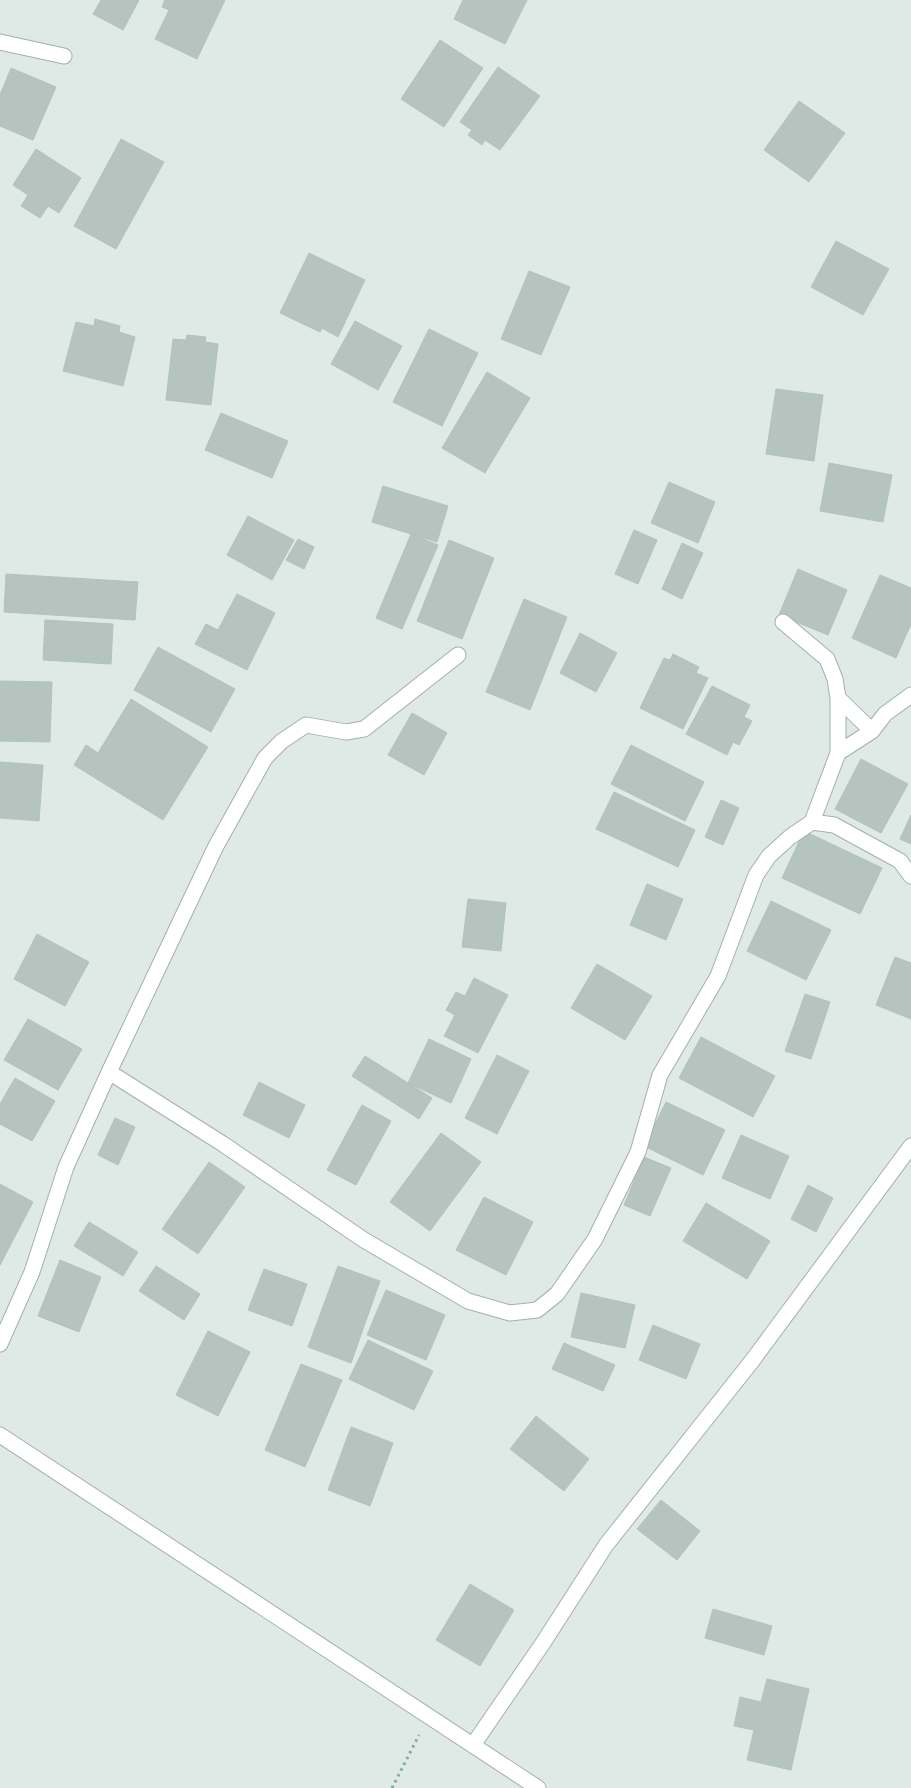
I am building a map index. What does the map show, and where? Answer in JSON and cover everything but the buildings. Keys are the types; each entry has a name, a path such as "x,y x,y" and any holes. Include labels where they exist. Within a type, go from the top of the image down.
{"street":[{"path":"0,42 64,56"},
{"path":"109,1072 222,1144 364,1240 468,1301 510,1314 537,1310 557,1294 595,1238 638,1152 660,1075 718,976 756,875 769,856 790,837 812,822 838,753 838,698 835,679 827,659 783,622"},
{"path":"0,1344 32,1272 66,1166 216,846 265,758 282,741 306,725 346,732 364,729 458,655"},
{"path":"838,753 872,731 885,714 911,695"},
{"path":"838,698 872,731"},
{"path":"812,822 834,825 900,861 911,876"},
{"path":"472,1745 543,1643 606,1545 752,1361 911,1146"},
{"path":"0,1435 538,1788"}],"path":[{"path":"392,1788 429,1716"}]}
